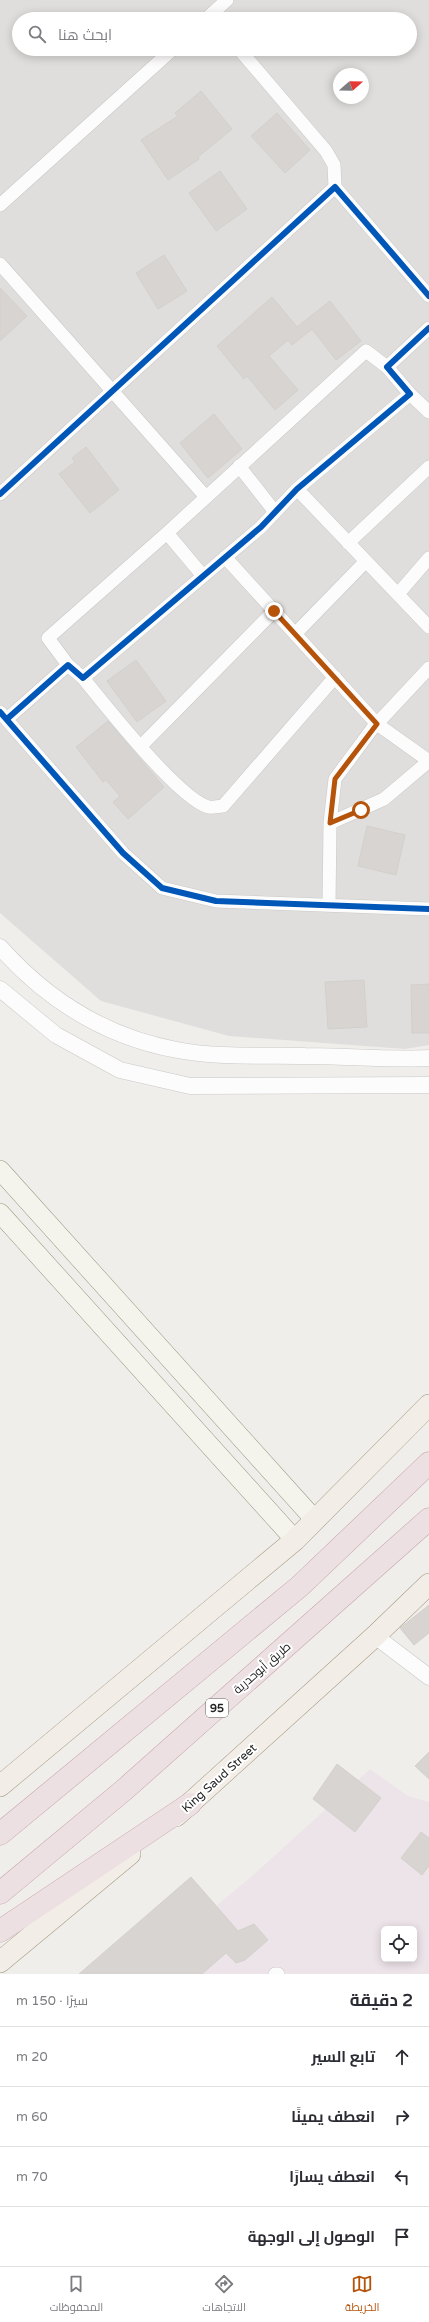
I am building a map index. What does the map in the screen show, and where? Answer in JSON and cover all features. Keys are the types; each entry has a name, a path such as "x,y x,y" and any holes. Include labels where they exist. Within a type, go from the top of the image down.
{"highway":[{"path":"0,1834 300,1586 429,1463"},
{"name":"طريق أبوحدرية","path":"0,1893 124,1790 429,1519"},
{"path":"0,1931 190,1804"}],"main road":[{"path":"0,1170 315,1520"},
{"path":"0,1213 295,1540"},
{"path":"0,1786 295,1540 429,1405"},
{"name":"King Saud Street","path":"0,1962 190,1804 375,1636 429,1584"}],"street":[{"path":"216,12 227,0"},
{"path":"0,205 165,56"},
{"path":"245,56 326,151 334,165 335,186 429,296"},
{"path":"0,494 335,186"},
{"path":"0,264 206,497"},
{"path":"387,367 429,328"},
{"path":"335,678 223,806 209,808 193,799 164,771 82,678 68,665 48,638 167,533 366,351 387,367 410,394 429,412"},
{"path":"82,678 225,557 275,512 297,489 410,394"},
{"path":"239,466 275,512"},
{"path":"348,543 429,467"},
{"path":"297,489 429,627"},
{"path":"167,533 203,576"},
{"path":"225,557 377,724 429,761 384,799 330,823"},
{"path":"398,594 429,558"},
{"path":"295,634 366,561"},
{"path":"141,746 274,611"},
{"path":"68,665 3,715 123,853 162,888 216,901 429,908"},
{"path":"329,905 330,823 335,779 377,724 429,668"},
{"path":"0,947 16,964 58,1002 127,1038 178,1050 220,1054 429,1058"},
{"path":"0,989 56,1034 120,1070 190,1086 429,1085"},
{"path":"375,1636 429,1677"}],"shaded area":[{"path":"0,0 429,0 429,1045 405,1049 229,1036 101,1001 0,913"},
{"path":"370,1769 408,1796 429,1802 429,1974 134,1974 251,1877"}],"building":[{"path":"201,91 232,129 198,157 199,159 168,180 141,140 178,116 175,113"},
{"path":"277,113 310,150 285,173 251,136"},
{"path":"220,171 247,209 216,231 189,193"},
{"path":"164,255 187,291 158,309 136,273"},
{"path":"0,288 27,316 0,341"},
{"path":"272,297 297,327 330,301 361,341 336,360 312,329 292,345 288,340 269,356 298,390 275,410 247,376 244,379 217,346"},
{"path":"214,414 242,449 208,478 180,443"},
{"path":"86,447 119,490 90,513 59,474 75,462 72,458"},
{"path":"136,660 166,701 137,722 107,681"},
{"path":"108,721 164,787 128,819 113,802 120,796 106,780 103,782 76,747"},
{"path":"367,826 405,835 396,875 358,866"},
{"path":"364,980 367,1027 328,1029 325,982"},
{"path":"429,984 429,1033 412,1033 411,985"},
{"path":"429,1605 429,1633 414,1645 400,1628"},
{"path":"429,1752 429,1779 415,1766"},
{"path":"337,1764 381,1798 355,1832 313,1799"},
{"path":"421,1832 429,1838 429,1866 422,1875 401,1858"},
{"path":"191,1877 238,1931 254,1924 268,1940 245,1960 236,1963 226,1953 202,1974 79,1974"}],"cycle path":[{"path":"0,494 335,187 429,296"},
{"path":"7,719 68,665 83,678 261,527 297,489 410,394 387,367 429,328"},
{"path":"0,712 123,853 162,888 216,901 429,909"}],"route":[{"path":"274,611 377,724 335,779 330,823 361,810"}]}
